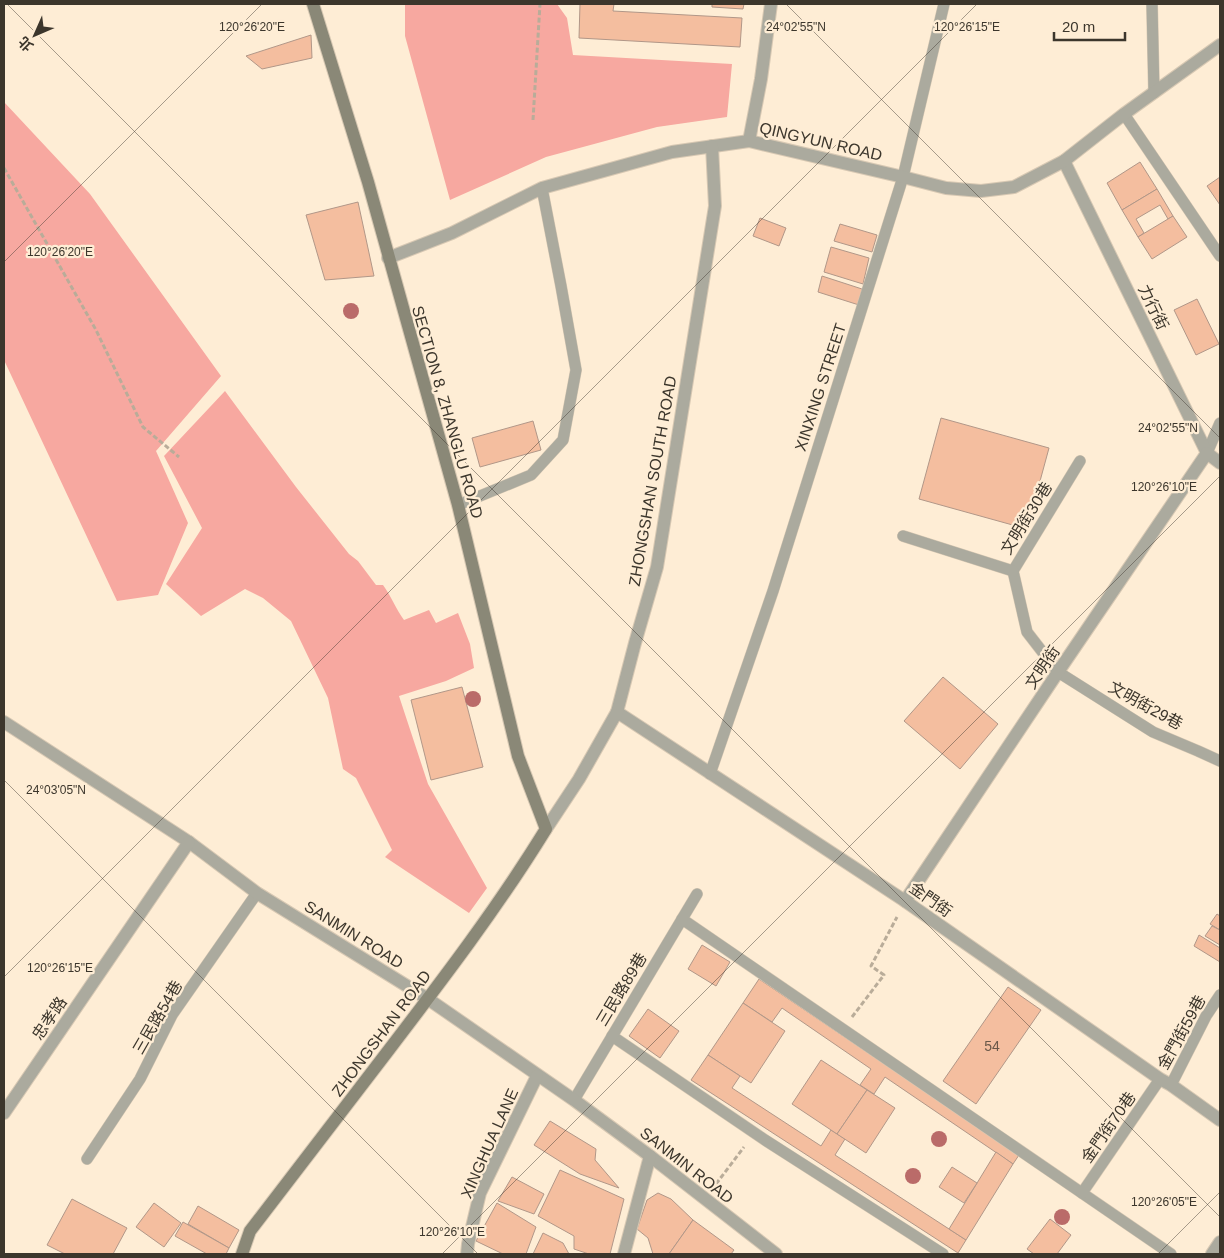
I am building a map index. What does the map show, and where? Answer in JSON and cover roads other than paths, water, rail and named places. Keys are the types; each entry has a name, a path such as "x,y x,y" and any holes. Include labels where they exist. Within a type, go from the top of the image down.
{"street":[{"name":"SECTION 8, ZHANGLU ROAD","path":"312,4 368,182 458,505 518,756 546,829"},
{"path":"749,142 762,79 771,4"},
{"name":"QINGYUN ROAD","path":"388,258 452,233 542,188 672,152 712,146 749,142 946,188 981,191 1014,187 1064,160 1220,45"},
{"name":"ZHONGSHAN SOUTH ROAD","path":"546,829 579,778 617,712 658,557 715,206 712,146"},
{"name":"力行街","path":"1064,160 1207,453 1220,462"},
{"name":"文明街","path":"905,900 1207,453"},
{"name":"金門街","path":"617,712 905,900 1220,1120"},
{"name":"SANMIN ROAD","path":"4,722 189,842 257,893 428,999 574,1100 650,1156 776,1254"},
{"name":"ZHONGSHAN ROAD","path":"242,1254 250,1231 491,914 546,829"},
{"name":"忠孝路","path":"4,1113 189,842"},
{"name":"XINGHUA LANE","path":"467,1254 480,1193 537,1076"},
{"path":"624,1254 650,1156"},
{"path":"1212,1254 1220,1242"}],"lane":[{"name":"XINXING STREET","path":"710,774 773,591 903,177 944,4"},
{"path":"1152,4 1154,93"},
{"path":"1124,114 1220,256"},
{"path":"458,505 531,475 563,440 576,370 562,286 542,188"},
{"path":"1207,453 1220,423"},
{"name":"文明街30巷","path":"1058,672 1027,632 1013,571 1080,461"},
{"path":"904,536 1013,571"},
{"name":"文明街29巷","path":"1058,672 1153,732 1220,761"},
{"name":"三民路54巷","path":"87,1159 140,1079 172,1015 257,893"},
{"name":"三民路89巷","path":"574,1100 697,894"},
{"path":"682,920 1171,1254"},
{"name":"金門街59巷","path":"1166,1082 1220,995"},
{"path":"612,1036 765,1140 943,1254"},
{"name":"金門街70巷","path":"1082,1193 1166,1082"}]}
